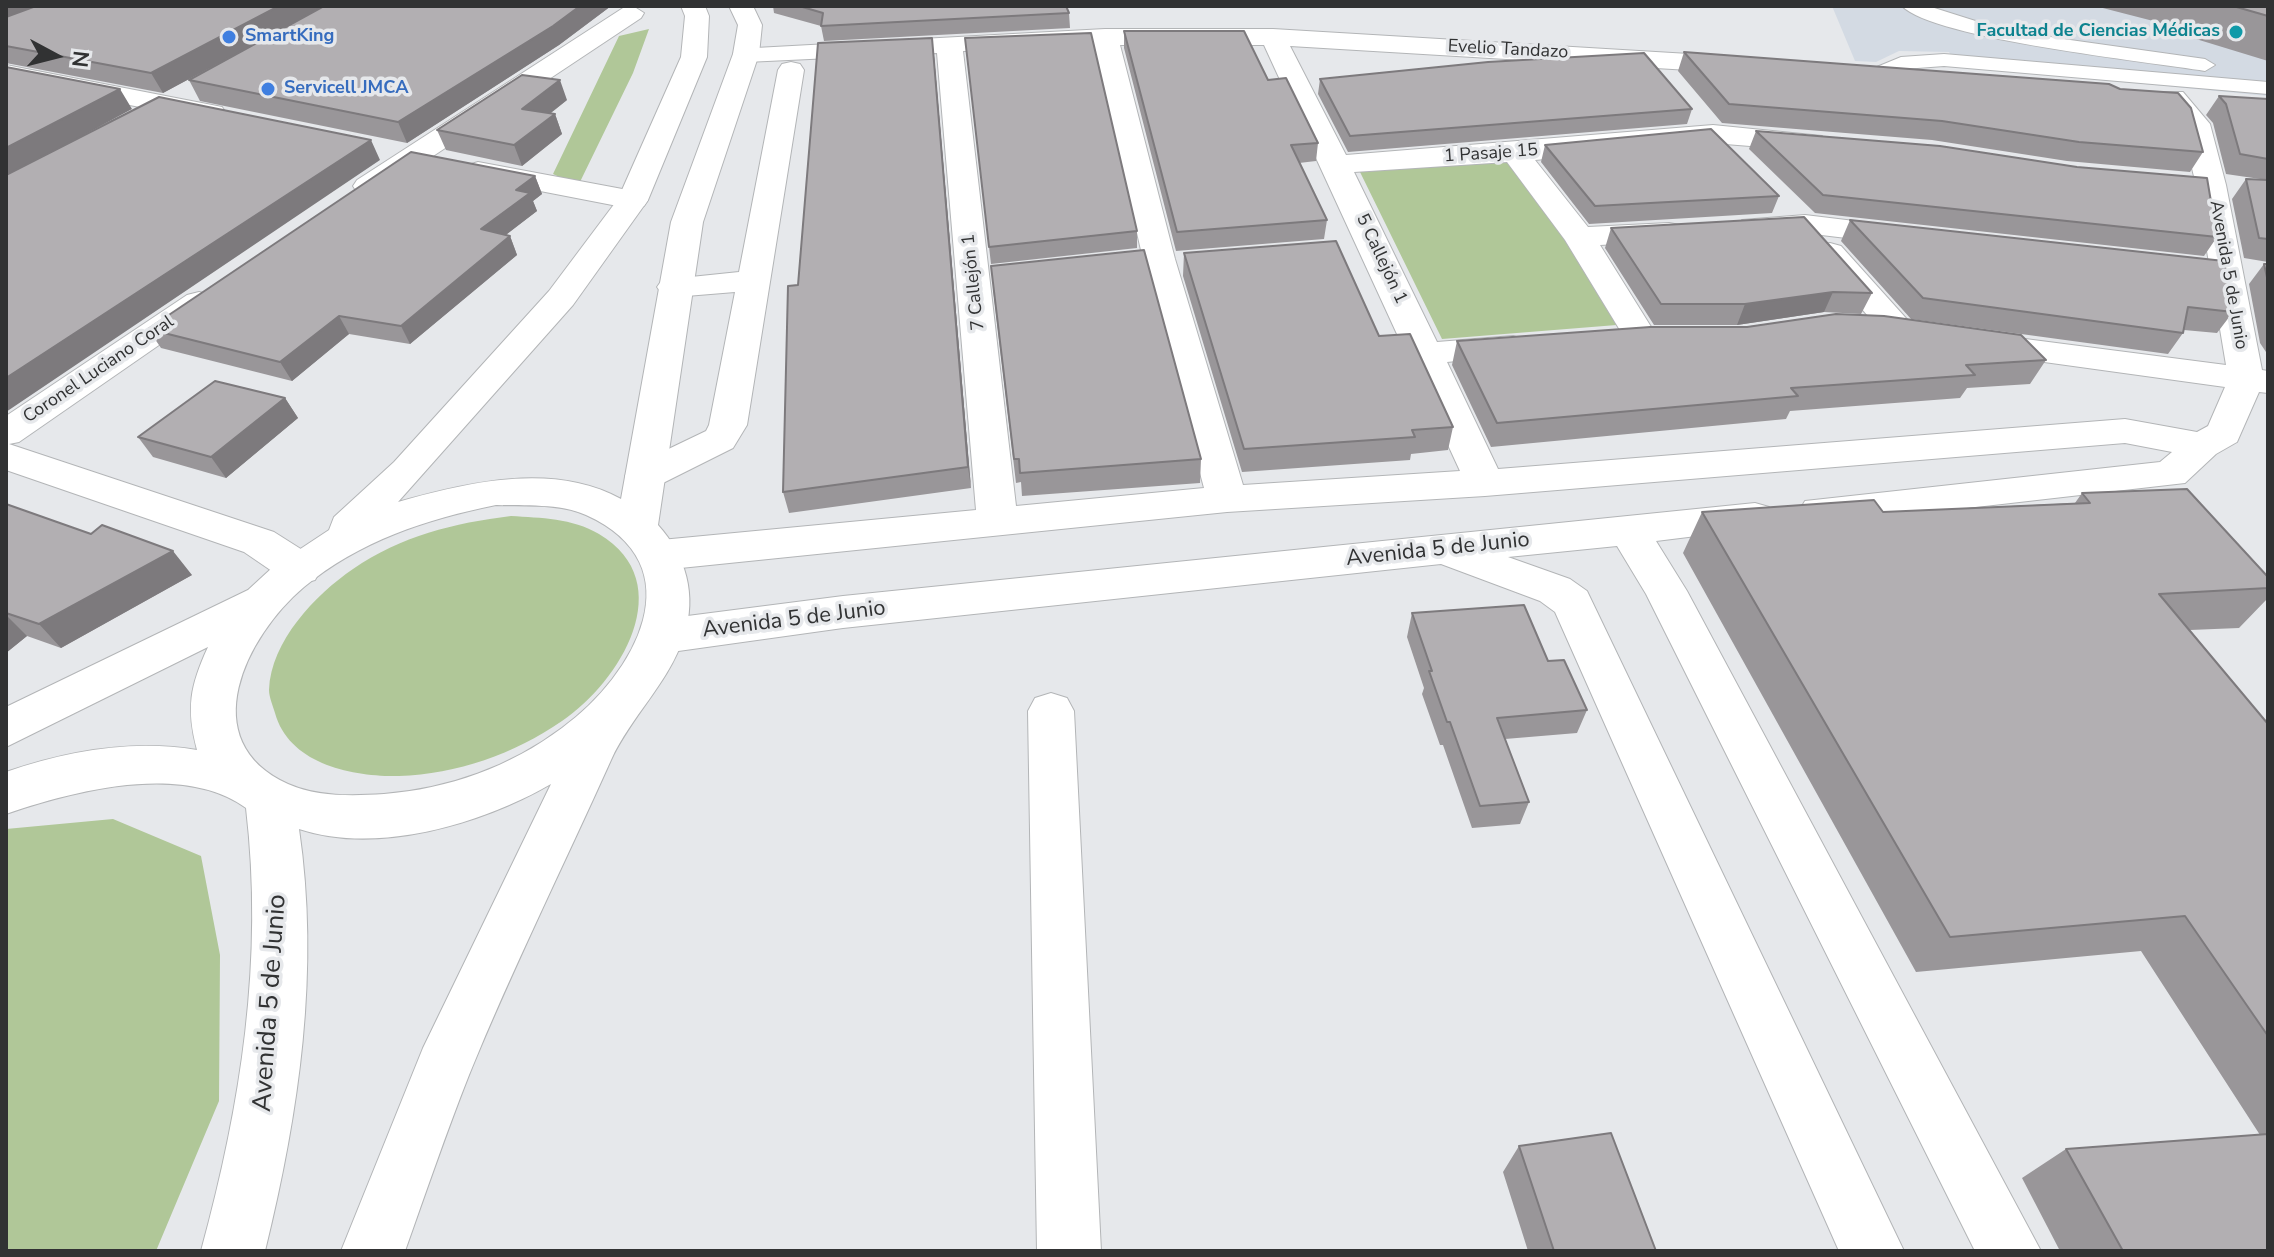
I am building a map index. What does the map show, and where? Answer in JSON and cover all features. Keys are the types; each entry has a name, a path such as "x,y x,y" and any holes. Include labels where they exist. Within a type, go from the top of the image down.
{"street":[{"path":"255,790 214,741 210,695 228,646 264,599 408,471 561,298 633,200 694,57 697,16 693,6"},
{"path":"6,794 76,771 167,764 205,769 330,817 402,815 477,797 547,764 605,720 646,672 664,636 671,593 649,541 645,476 687,222 746,54 750,25 741,6"},
{"path":"345,202 395,154 632,13"},
{"path":"1105,37 1160,262 1227,499"},
{"name":"Evelio Tandazo","path":"746,54 1105,37 1273,37 1772,68"},
{"name":"5 Callejón 1","path":"1273,37 1334,165 1361,248 1424,353 1485,483"},
{"name":"7 Callejón 1","path":"949,44 989,276 997,520"},
{"path":"1649,58 1743,164"},
{"path":"645,476 720,439 728,425 791,70"},
{"path":"6,73 245,121"},
{"path":"1834,73 2268,105"},
{"path":"128,126 211,81"},
{"name":"Avenida 5 de Junio","path":"664,636 843,612 2171,474 2202,445 2224,433 2257,381 2241,270 2211,185 2196,124 2173,98"},
{"name":"1 Pasaje 15","path":"1334,165 1515,153 1695,112 1838,144"},
{"path":"1515,153 1579,237 1642,338"},
{"path":"395,154 633,200"},
{"path":"1774,194 1927,336"},
{"path":"1579,237 1805,224 1928,239"},
{"path":"2190,268 2241,270"},
{"path":"674,287 753,281"},
{"name":"Coronel Luciano Coral","path":"6,433 228,282"},
{"path":"1848,326 2257,381"},
{"path":"1424,353 1548,344"},
{"path":"6,456 310,561 377,523 437,502 496,492 551,493 599,505 649,541 997,520 1227,499 1485,483 2125,431 2202,445"},
{"path":"1629,531 1666,591 2009,1251"},
{"path":"1442,549 1555,590 1572,602 1872,1251"},
{"path":"6,728 264,599"},
{"path":"1051,711 1069,1251"},
{"path":"373,1251 443,1068 605,720"},
{"name":"Avenida 5 de Junio","path":"233,1251 250,1192 273,1037 279,962 280,862 255,790"}],"lane":[{"path":"1911,6 1956,21 2024,36 2268,77"},
{"path":"1865,76 1901,63 1944,60 2268,88"}],"shaded area":[{"path":"1832,6 2268,6 2268,96 1958,66 1949,52 1899,51 1876,62 1855,61"}],"green space":[{"path":"649,29 633,73 578,186 553,174 619,36"},
{"path":"1519,161 1629,324 1442,339 1360,172"},
{"path":"511,516 556,520 589,529 623,555 636,578 639,604 633,631 621,658 584,704 544,733 505,752 463,766 421,774 381,776 343,770 308,756 294,744 282,730 269,690 272,672 286,637 310,606 353,569 390,548 449,527"},
{"path":"113,819 201,856 220,955 219,1101 156,1251 6,1251 6,829"}],"building":[{"path":"36,6 279,6 151,73 6,46 6,17"},
{"path":"324,6 580,6 398,122 189,80"},
{"path":"799,6 1066,6 1069,13 821,26 823,13"},
{"path":"2233,6 2268,6 2268,16"},
{"path":"1124,31 1244,31 1268,80 1286,78 1318,143 1291,145 1327,220 1177,232"},
{"path":"1091,33 1137,231 989,247 965,38"},
{"path":"932,38 968,467 783,492 788,286 798,285 818,43"},
{"path":"1684,52 2109,84 2120,89 2178,93 2191,108 2203,152 2079,142 1942,121 1729,104"},
{"path":"1644,53 1692,109 1350,136 1320,79 1488,62"},
{"path":"6,67 120,89 6,148"},
{"path":"522,75 560,80 522,109 555,114 514,145 437,130"},
{"path":"2219,96 2268,99 2268,159 2240,154 2226,104"},
{"path":"159,97 371,140 6,378 6,175"},
{"path":"1711,129 1779,196 1595,206 1545,145"},
{"path":"1756,131 1940,146 2077,167 2207,178 2217,237 1823,195"},
{"path":"411,152 535,176 516,190 530,193 481,229 510,236 401,326 339,316 280,362 148,329"},
{"path":"2246,179 2268,180 2268,239 2259,238"},
{"path":"1804,217 1872,293 1833,292 1745,304 1661,304 1611,228"},
{"path":"1850,220 2224,261 2233,312 2188,307 2183,333 1923,298"},
{"path":"1336,241 1379,336 1410,334 1453,427 1412,430 1415,437 1244,449 1184,253"},
{"path":"1144,250 1201,459 1020,473 1019,459 1014,459 991,266"},
{"path":"1836,314 1884,316 2021,335 2046,360 1966,365 1975,375 1791,388 1798,396 1497,423 1457,341 1650,327 1747,327"},
{"path":"215,381 285,398 211,457 138,437"},
{"path":"2187,489 2268,577 2268,588 2159,594 2268,724 2268,1036 2185,916 1950,937 1702,512 1874,500 1883,512 2090,503 2082,493"},
{"path":"6,504 91,534 102,525 173,551 39,624 6,613"},
{"path":"1524,605 1548,661 1564,660 1587,710 1497,718 1529,802 1480,806 1429,671 1432,671 1412,613"},
{"path":"1611,1133 1656,1251 1554,1251 1519,1146"},
{"path":"2268,1134 2268,1251 2123,1251 2066,1149"}],"place":[{"name":"Facultad de Ciencias Médicas","path":"2236,32"},
{"name":"SmartKing","path":"229,37"},
{"name":"Servicell JMCA","path":"268,89"}]}
